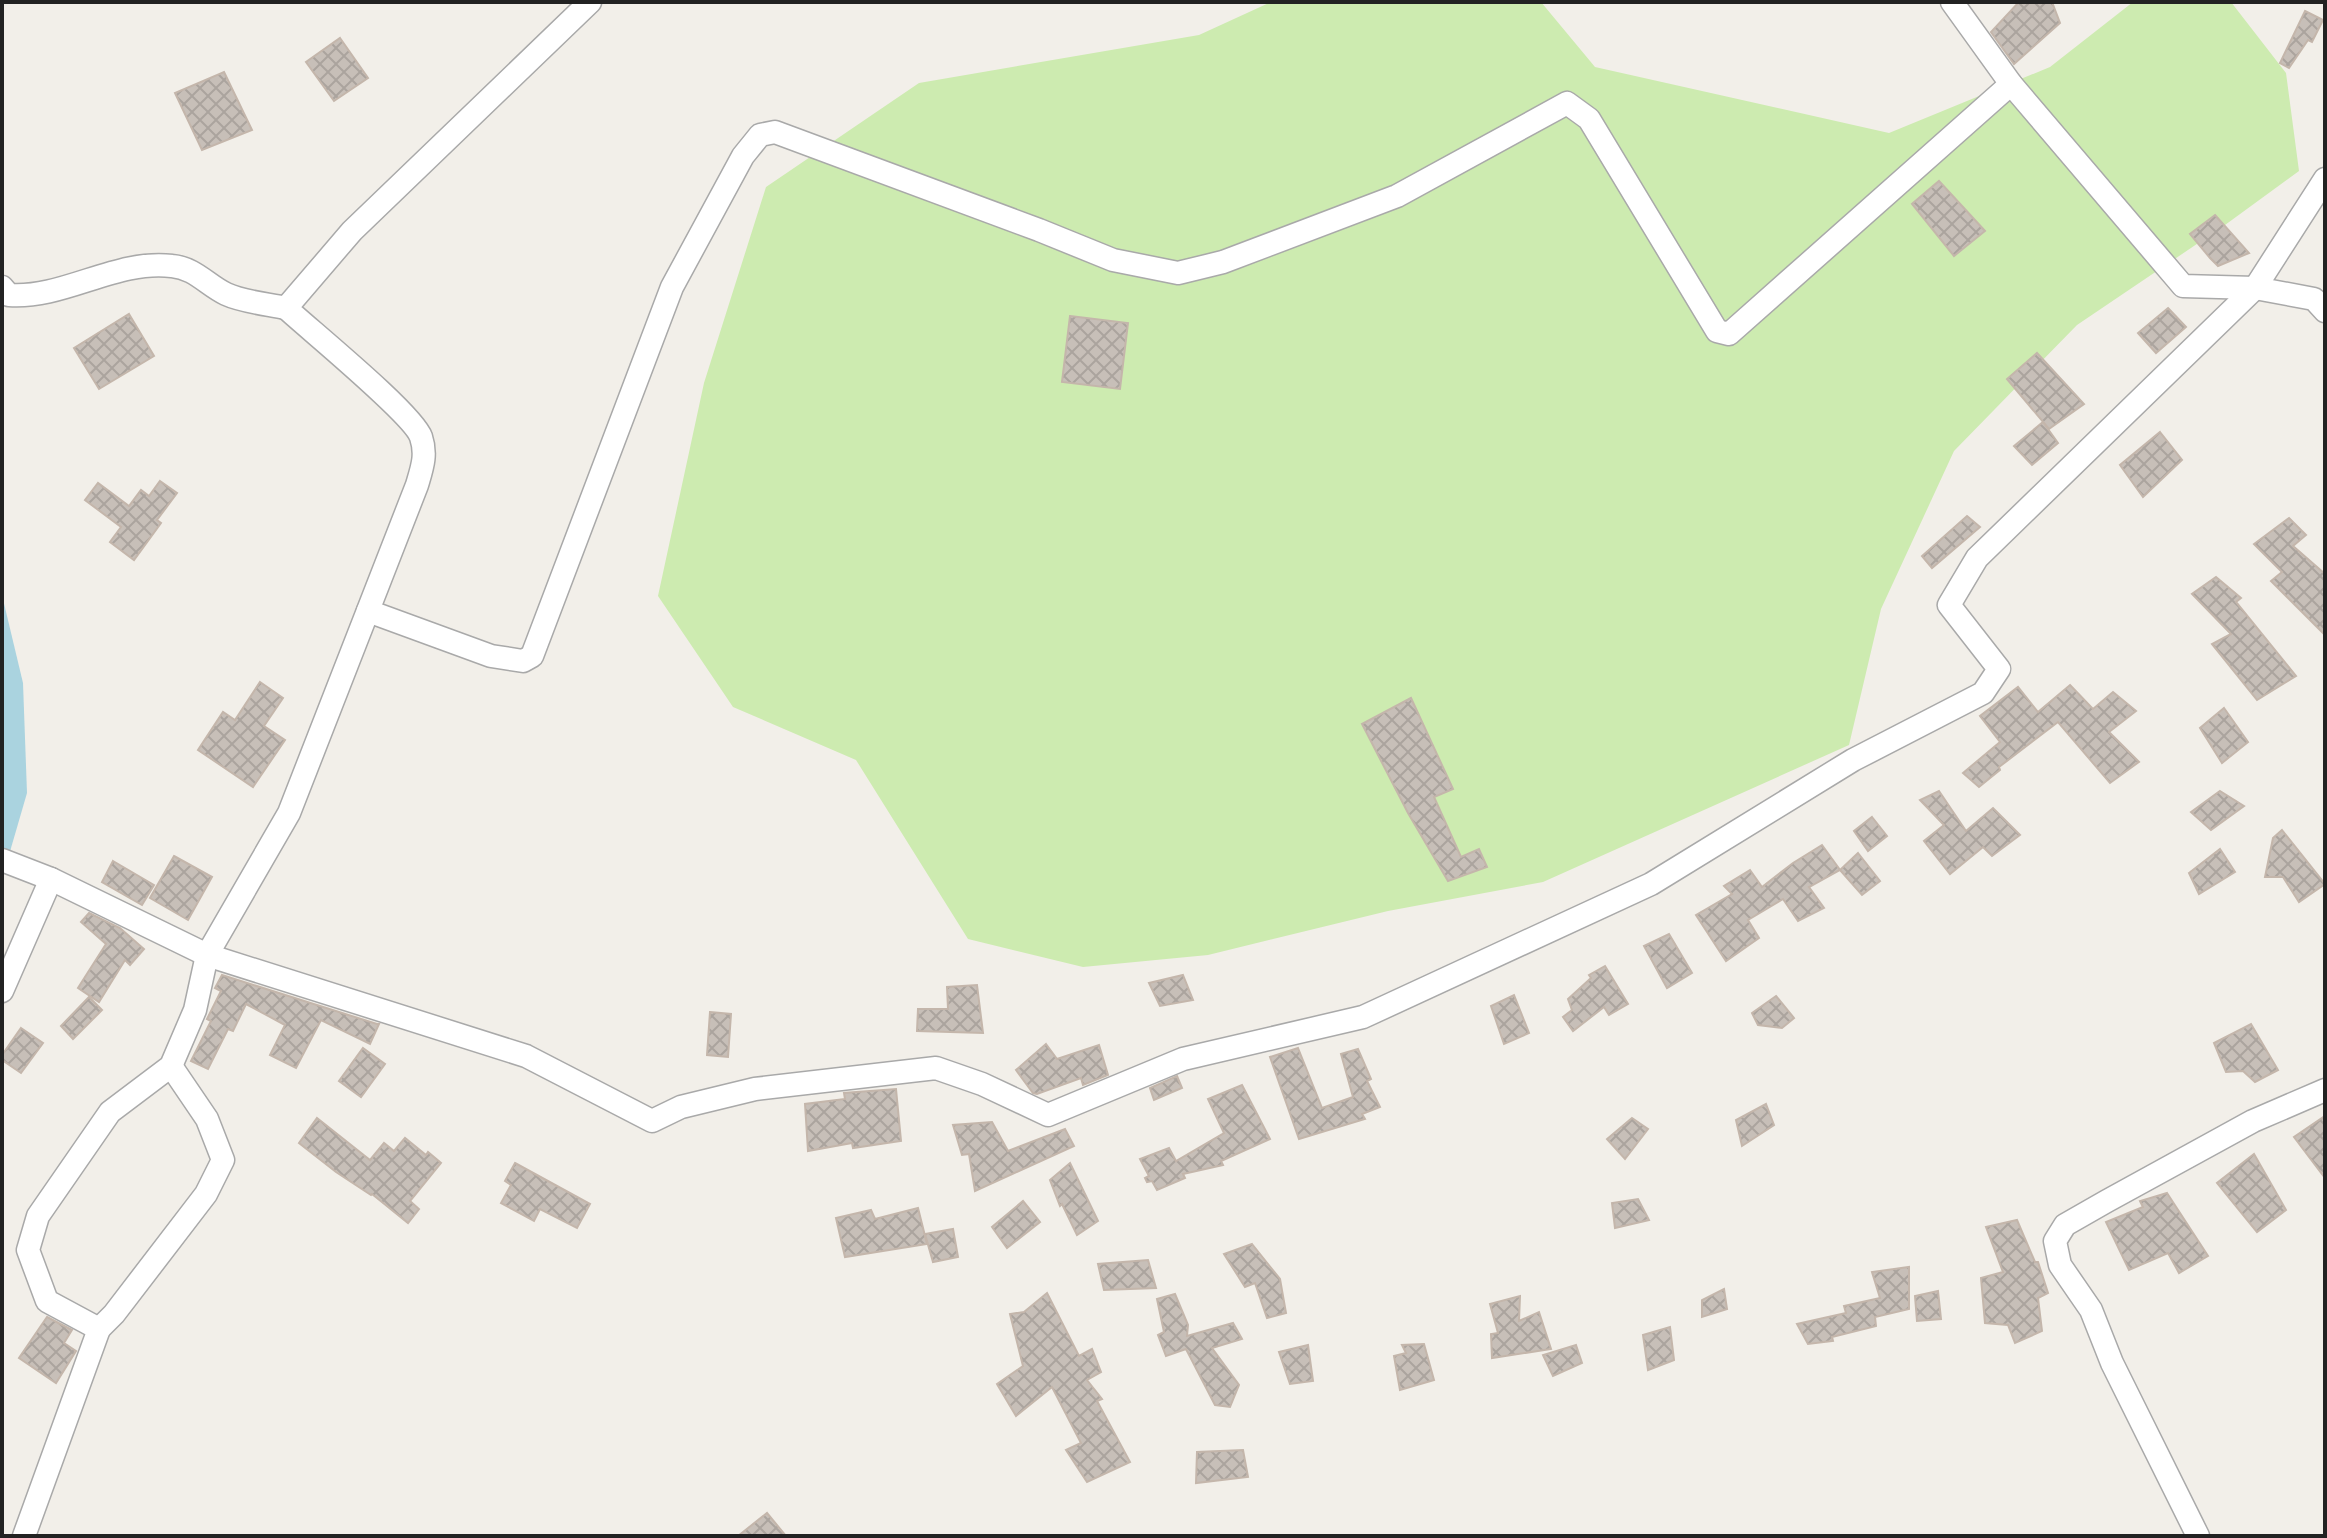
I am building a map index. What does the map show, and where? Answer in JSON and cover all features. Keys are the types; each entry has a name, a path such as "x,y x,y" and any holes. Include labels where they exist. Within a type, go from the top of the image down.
{"street":[{"path":"286,308 352,231 590,2"},
{"path":"1952,2 2011,84 2183,286 2255,288 2314,299 2325,311"},
{"path":"368,611 491,656 523,661 532,656 672,287 743,156 760,135 775,132 1113,260 1178,273 1223,262 1397,196 1567,103 1589,119 1717,331 1729,334 2011,84"},
{"path":"2,860 41,875 207,955 526,1056 652,1121 681,1107 755,1089 936,1068 982,1084 1048,1115 1183,1059 1363,1017 1651,884 1853,760 1983,693 1999,669 1949,605 1977,558 2255,288 2325,179"},
{"path":"2,287 9,295 26,296 122,270 170,265 190,270 227,295 286,308 393,403 420,434 425,458 289,813 207,955 195,1010 171,1066 110,1112 38,1216 28,1250 47,1301 99,1329"},
{"path":"2,991 41,875"},
{"path":"24,1536 99,1329 114,1314 206,1194 223,1160 207,1119 171,1066"},
{"path":"2198,1536 2112,1363 2091,1310 2060,1265 2055,1241 2065,1225 2107,1201 2253,1121 2325,1090"}],"green space":[{"path":"1271,2 1541,2 1595,67 1889,133 2050,67 2133,2 2231,2 2286,73 2299,171 2077,325 1954,451 1881,609 1849,745 1543,882 1388,911 1208,955 1083,967 968,939 856,760 733,707 658,596 704,383 766,187 919,83 1199,35"}],"water":[{"path":"2,595 23,683 27,793 2,879"}],"building":[{"path":"2019,2 2052,2 2060,23 2014,64 1991,32"},
{"path":"2305,11 2323,20 2312,42 2308,40 2289,68 2280,63"},
{"path":"340,38 368,78 334,101 306,62"},
{"path":"224,72 252,130 202,150 175,93"},
{"path":"1939,181 1985,231 1954,256 1912,204"},
{"path":"2215,215 2249,253 2218,266 2190,234"},
{"path":"2168,308 2186,327 2156,353 2138,333"},
{"path":"129,314 154,356 99,389 74,348"},
{"path":"1070,316 1128,323 1120,389 1062,382"},
{"path":"2037,353 2084,404 2049,429 2007,379"},
{"path":"2043,422 2058,443 2032,465 2014,446"},
{"path":"2160,432 2182,460 2143,497 2120,465"},
{"path":"160,481 177,493 157,520 161,523 134,560 110,542 121,527 85,500 98,483 129,506 141,490 149,496"},
{"path":"1967,516 1980,527 1932,568 1922,556"},
{"path":"2289,518 2306,535 2293,546 2325,574 2325,635 2271,581 2282,572 2254,544"},
{"path":"2216,577 2241,598 2236,602 2296,676 2257,700 2212,644 2231,634 2192,594"},
{"path":"260,682 283,698 264,726 285,740 253,787 198,750 223,712 235,720"},
{"path":"2070,685 2093,709 2113,692 2136,711 2109,732 2139,762 2110,783 2058,722 1999,767 2000,770 1979,787 1963,773 2000,742 1980,716 2018,687 2038,712"},
{"path":"1411,698 1453,789 1434,797 1461,857 1479,849 1487,867 1448,881 1408,813 1362,724"},
{"path":"2224,708 2248,742 2222,763 2200,728"},
{"path":"1939,791 1966,831 1993,808 2020,835 1992,856 1983,847 1950,874 1924,841 1944,825 1920,800"},
{"path":"2220,791 2244,806 2211,830 2191,812"},
{"path":"1872,817 1887,836 1868,851 1854,831"},
{"path":"2282,830 2325,884 2299,902 2283,877 2265,877 2273,838"},
{"path":"1822,845 1840,870 1809,887 1824,908 1798,921 1783,899 1748,920 1759,938 1726,961 1696,915 1732,894 1724,886 1750,870 1762,887"},
{"path":"2220,849 2235,872 2199,894 2189,873"},
{"path":"1858,853 1880,881 1862,895 1840,870"},
{"path":"174,856 212,877 188,920 150,898"},
{"path":"113,861 154,885 142,905 102,882"},
{"path":"89,913 120,928 144,949 130,965 125,960 99,1002 78,988 106,944 81,922"},
{"path":"1669,934 1692,973 1667,988 1644,946"},
{"path":"1605,966 1628,1004 1609,1015 1604,1007 1573,1031 1563,1017 1572,1010 1568,999 1591,978 1589,975"},
{"path":"222,975 379,1024 370,1044 321,1020 296,1068 270,1055 285,1025 246,1004 233,1031 228,1029 208,1069 191,1061 211,1021 207,1019 221,991 215,988"},
{"path":"1183,975 1193,1000 1160,1006 1149,983"},
{"path":"977,985 983,1033 917,1031 918,1009 948,1009 947,987"},
{"path":"1514,995 1529,1033 1504,1044 1491,1006"},
{"path":"1776,996 1794,1018 1782,1028 1758,1025 1752,1013"},
{"path":"89,997 102,1010 73,1039 61,1026"},
{"path":"710,1012 731,1014 728,1057 707,1055"},
{"path":"2251,1024 2278,1070 2255,1082 2243,1071 2226,1072 2214,1043"},
{"path":"21,1028 43,1043 21,1073 2,1060 2,1055"},
{"path":"1046,1044 1057,1059 1099,1045 1108,1075 1083,1085 1081,1078 1033,1093 1016,1070"},
{"path":"363,1048 385,1064 361,1097 339,1081"},
{"path":"1298,1048 1322,1108 1353,1097 1341,1054 1358,1049 1371,1079 1367,1081 1380,1107 1362,1114 1365,1119 1299,1139 1270,1057"},
{"path":"1177,1076 1182,1088 1154,1100 1150,1088"},
{"path":"1242,1085 1270,1139 1221,1161 1223,1165 1183,1174 1185,1178 1157,1190 1152,1181 1147,1182 1145,1178 1149,1176 1140,1159 1169,1148 1176,1161 1224,1133 1208,1099"},
{"path":"896,1089 901,1141 853,1148 852,1143 808,1151 805,1104 845,1099 844,1093"},
{"path":"1766,1104 1774,1125 1742,1146 1736,1120"},
{"path":"2325,1116 2325,1178 2294,1137"},
{"path":"317,1118 370,1160 384,1143 394,1151 405,1138 441,1163 410,1201 419,1209 408,1223 299,1143"},
{"path":"1632,1118 1648,1129 1625,1159 1607,1139"},
{"path":"992,1122 1008,1151 1065,1129 1074,1146 975,1191 969,1154 962,1155 953,1125"},
{"path":"2254,1154 2286,1210 2257,1232 2217,1183"},
{"path":"515,1163 590,1204 577,1228 540,1209 534,1221 501,1203 511,1185 505,1181"},
{"path":"1070,1163 1098,1221 1077,1235 1062,1204 1060,1206 1050,1180"},
{"path":"2167,1193 2208,1256 2179,1273 2168,1253 2129,1270 2106,1222 2143,1207 2140,1201"},
{"path":"1638,1199 1649,1220 1615,1228 1612,1203"},
{"path":"1023,1201 1040,1222 1007,1248 992,1227"},
{"path":"918,1208 927,1244 845,1257 836,1218 871,1210 875,1219"},
{"path":"2017,1220 2035,1262 2038,1262 2048,1293 2038,1298 2042,1331 2015,1343 2008,1325 1985,1323 1981,1278 2003,1272 1986,1227"},
{"path":"953,1229 958,1257 933,1262 925,1234"},
{"path":"1252,1244 1280,1279 1286,1313 1267,1318 1255,1283 1245,1287 1224,1254"},
{"path":"1148,1260 1156,1288 1104,1290 1098,1264"},
{"path":"1909,1267 1909,1309 1875,1317 1876,1326 1832,1337 1833,1341 1808,1344 1797,1324 1846,1313 1844,1306 1880,1298 1872,1272"},
{"path":"1724,1289 1727,1309 1702,1317 1702,1300"},
{"path":"1938,1291 1941,1319 1917,1321 1915,1296"},
{"path":"1047,1293 1079,1356 1092,1349 1101,1372 1087,1380 1102,1399 1097,1401 1130,1462 1087,1482 1066,1450 1081,1443 1052,1387 1016,1416 997,1384 1023,1366 1010,1314 1024,1312"},
{"path":"1175,1294 1188,1325 1187,1336 1233,1323 1242,1339 1212,1348 1239,1385 1230,1407 1215,1405 1186,1349 1166,1356 1158,1335 1164,1332 1157,1299"},
{"path":"1520,1296 1519,1321 1539,1312 1551,1349 1492,1358 1491,1334 1498,1333 1490,1304"},
{"path":"47,1317 72,1330 64,1343 76,1351 56,1383 19,1358"},
{"path":"1670,1327 1674,1360 1648,1370 1643,1335"},
{"path":"1424,1344 1434,1380 1400,1390 1394,1356 1406,1353 1402,1345"},
{"path":"1308,1345 1313,1381 1290,1384 1279,1352"},
{"path":"1576,1345 1582,1363 1553,1376 1543,1355"},
{"path":"1243,1450 1248,1477 1196,1483 1197,1452"},
{"path":"767,1513 786,1536 738,1536"}]}
